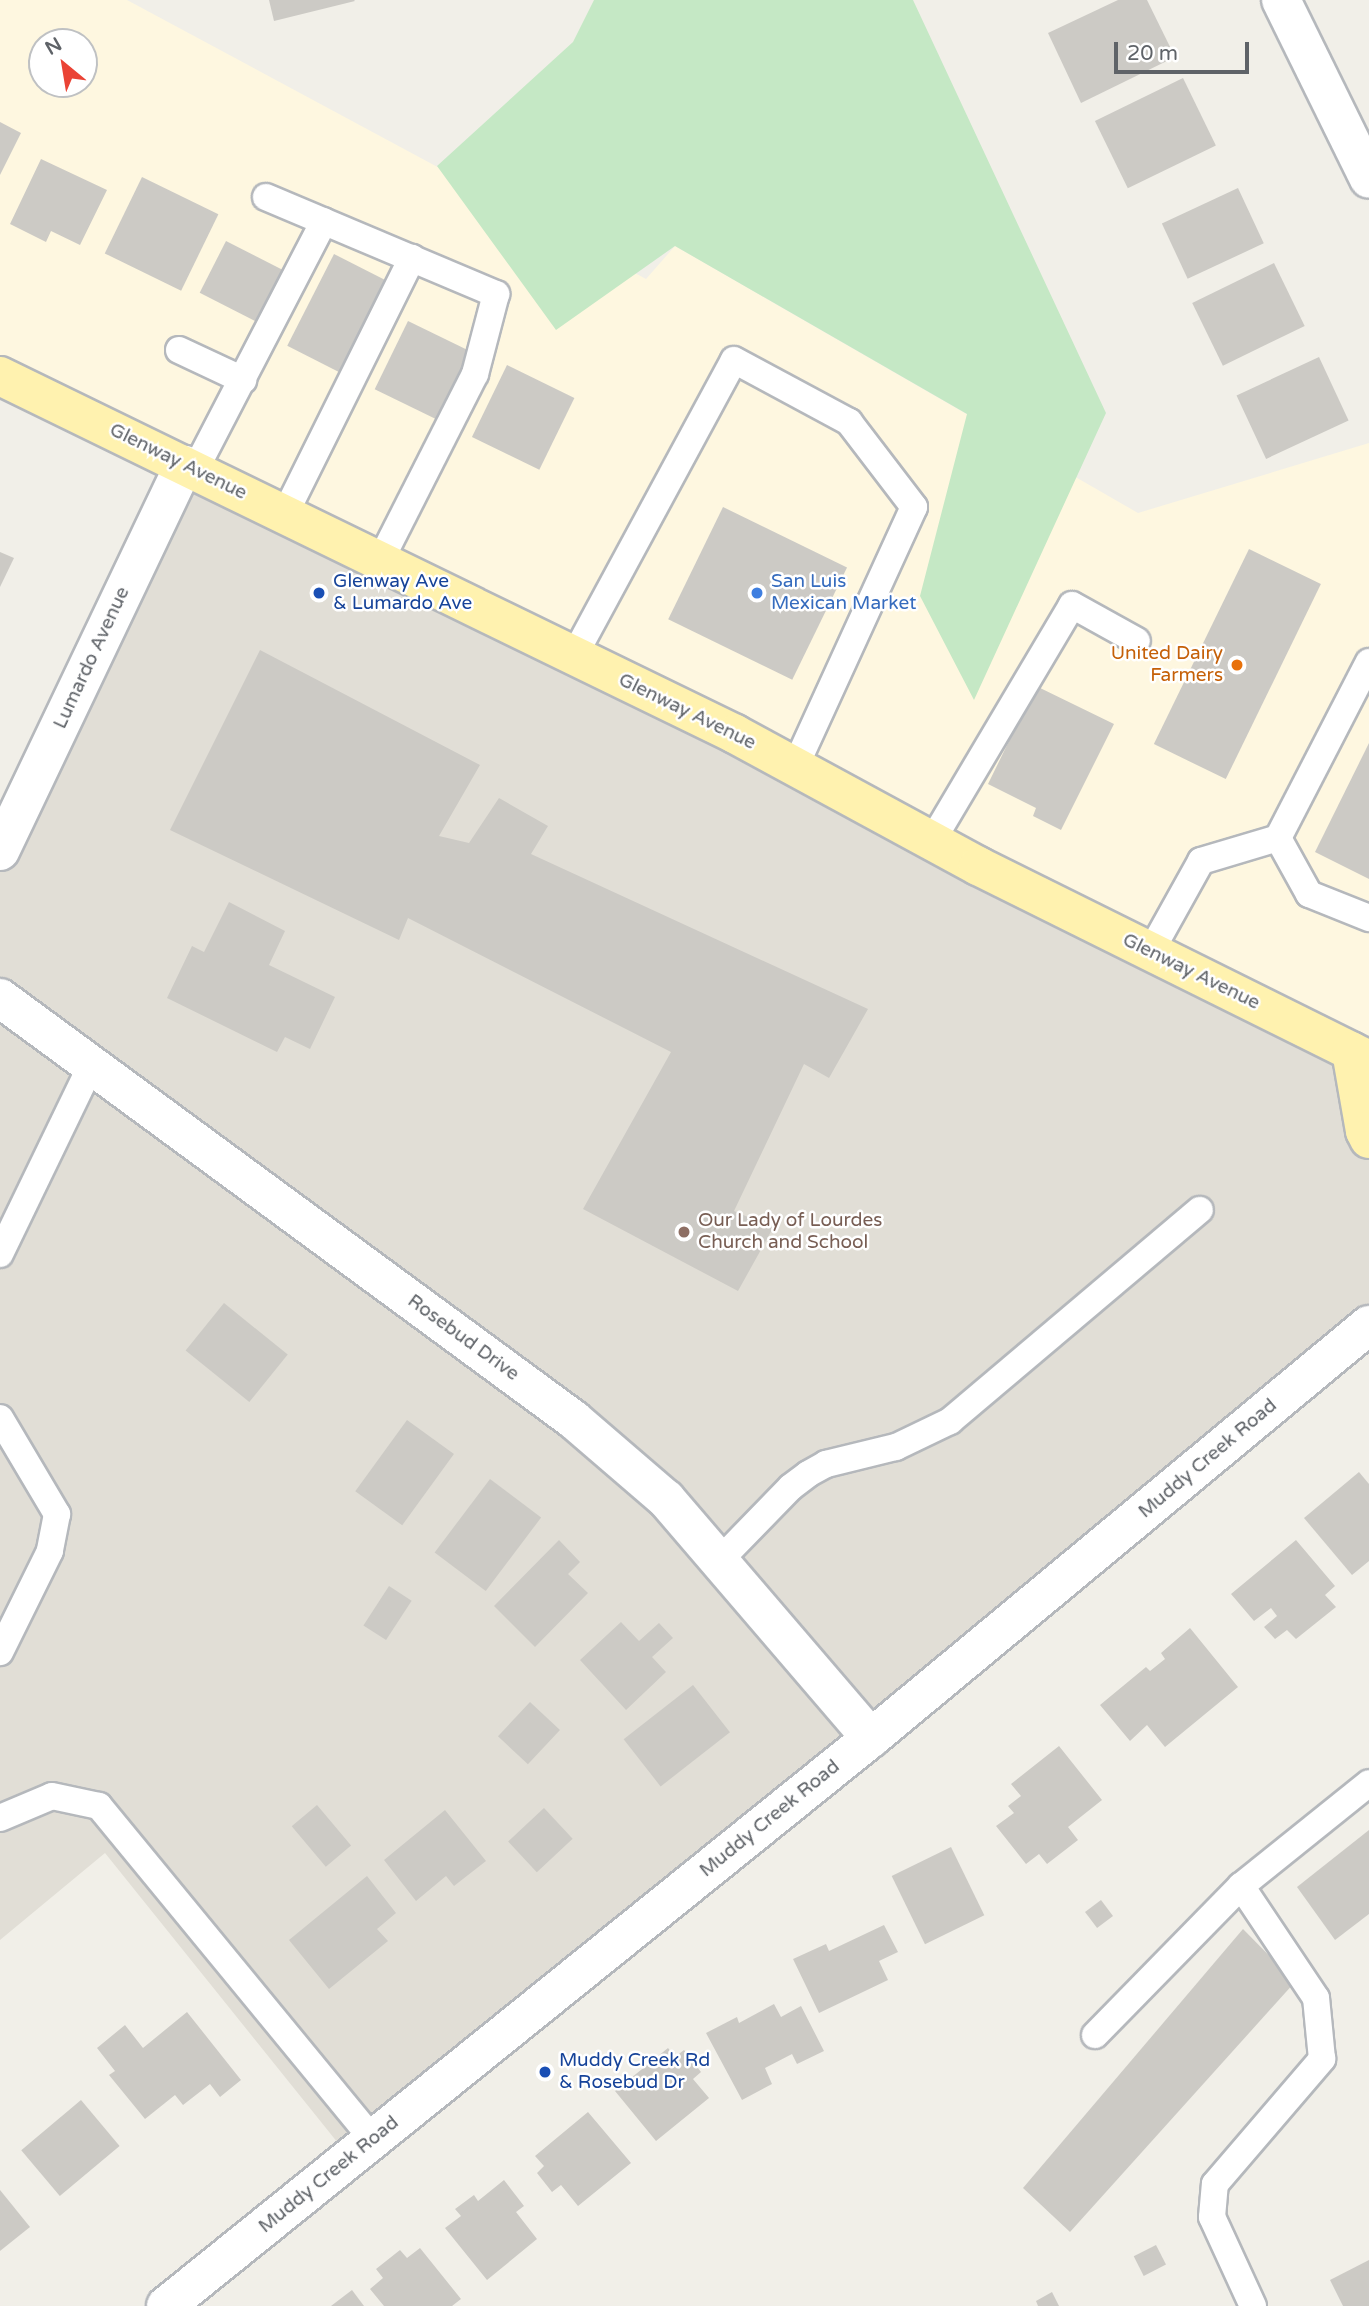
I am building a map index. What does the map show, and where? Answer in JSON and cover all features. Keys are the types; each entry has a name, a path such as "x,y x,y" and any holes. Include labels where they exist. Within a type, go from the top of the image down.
{"main road":[{"name":"Glenway Avenue","path":"0,376 573,656 795,767 932,841 1360,1055"},
{"path":"1360,1055 1364,1131 1369,1139"}],"street":[{"path":"1281,0 1369,179"},
{"name":"Lumardo Avenue","path":"0,851 189,467"},
{"name":"Rosebud Drive","path":"0,998 574,1420 666,1499 871,1738"},
{"name":"Muddy Creek Road","path":"166,2306 871,1738 1369,1325"}],"lane":[{"path":"266,197 496,294 475,374 380,561"},
{"path":"189,467 243,380 324,221"},
{"path":"285,514 412,258"},
{"path":"179,351 243,380"},
{"path":"573,656 734,360 849,422 914,507 795,767"},
{"path":"932,841 1072,605 1137,641"},
{"path":"1151,951 1201,861 1278,838 1369,662"},
{"path":"1278,838 1309,894 1369,918"},
{"path":"0,1254 91,1066"},
{"path":"719,1561 791,1487 808,1474 826,1464 896,1447 950,1421 1200,1210"},
{"path":"0,1418 57,1514 50,1551 0,1653"},
{"path":"1095,2035 1241,1886 1369,1783"},
{"path":"1,1825 52,1796 99,1806 373,2140"},
{"path":"1241,1886 1316,1998 1322,2059 1214,2184 1212,2217 1253,2306"}],"shaded area":[{"path":"0,0 127,0 646,279 675,246 1138,513 1369,443 1369,1060 0,376"},
{"name":"Our Lady of Lourdes Church and School","path":"184,465 1351,1051 1369,1139 1369,1325 350,2158 105,1853 0,1940 0,851"}],"green space":[{"path":"594,0 913,0 1106,413 974,700 920,596 967,414 675,246 556,330 437,166 573,42"}],"building":[{"path":"269,0 354,0 355,1 274,21"},
{"path":"1118,0 1147,0 1175,57 1081,103 1048,33"},
{"path":"1183,78 1216,145 1128,188 1095,121"},
{"path":"0,122 21,133 0,175"},
{"path":"41,159 107,190 80,245 51,231 46,242 10,224"},
{"path":"142,177 218,214 181,291 105,253"},
{"path":"1238,188 1264,243 1188,279 1162,223"},
{"path":"226,241 289,273 263,325 200,293"},
{"path":"334,254 391,283 344,375 287,346"},
{"path":"1274,263 1305,326 1223,366 1192,303"},
{"path":"408,321 473,353 439,421 375,389"},
{"path":"1319,357 1349,420 1266,459 1237,395"},
{"path":"507,365 574,398 539,470 472,437"},
{"name":"San Luis Mexican Market","path":"723,507 847,567 792,680 668,619"},
{"path":"1249,549 1321,584 1226,779 1154,744"},
{"path":"0,552 14,558 0,587"},
{"path":"260,650 480,765 439,836 469,843 499,798 548,826 531,854 868,1009 829,1078 804,1064 734,1211 773,1228 738,1291 583,1209 671,1052 408,918 399,940 170,830"},
{"path":"1036,686 1114,724 1061,830 1033,816 1036,808 988,784"},
{"path":"1369,743 1369,879 1315,852"},
{"path":"229,902 285,931 269,965 335,997 310,1049 285,1037 277,1052 167,998 192,946 204,952"},
{"path":"224,1303 288,1355 249,1402 186,1350"},
{"path":"407,1420 454,1454 402,1525 355,1491"},
{"path":"1359,1472 1369,1484 1369,1561 1352,1575 1304,1518"},
{"path":"490,1479 541,1518 486,1591 435,1552"},
{"path":"559,1540 580,1562 568,1574 588,1593 535,1647 494,1606"},
{"path":"1296,1540 1335,1586 1325,1595 1336,1607 1296,1639 1287,1630 1275,1639 1264,1627 1277,1616 1271,1608 1254,1621 1231,1594"},
{"path":"389,1586 412,1601 386,1640 363,1625"},
{"path":"621,1622 639,1641 659,1623 673,1638 652,1657 666,1672 626,1710 580,1660"},
{"path":"1190,1628 1238,1687 1165,1747 1147,1725 1130,1741 1100,1705 1146,1667 1150,1671 1165,1659 1161,1653"},
{"path":"693,1685 730,1732 661,1786 624,1739"},
{"path":"530,1702 560,1730 528,1764 498,1736"},
{"path":"1059,1746 1102,1800 1068,1827 1078,1840 1047,1864 1039,1854 1026,1864 996,1826 1014,1813 1008,1806 1021,1796 1011,1784"},
{"path":"317,1805 351,1846 326,1867 292,1826"},
{"path":"544,1808 573,1839 537,1872 508,1841"},
{"path":"445,1810 486,1861 454,1886 446,1876 416,1901 384,1860"},
{"path":"1369,1830 1369,1914 1335,1940 1297,1887"},
{"path":"951,1847 984,1915 925,1944 892,1876"},
{"path":"367,1876 396,1913 377,1929 388,1941 329,1989 289,1940"},
{"path":"1101,1900 1113,1916 1097,1928 1085,1912"},
{"path":"884,1925 898,1952 879,1961 888,1980 819,2013 793,1959 826,1944 829,1951"},
{"path":"1243,1929 1295,1982 1070,2232 1023,2188"},
{"path":"774,2004 781,2017 801,2006 824,2051 797,2064 792,2054 765,2068 772,2084 742,2100 706,2033 737,2017 739,2023"},
{"path":"187,2012 241,2080 220,2097 210,2084 183,2105 175,2095 145,2119 109,2075 115,2071 97,2048 125,2025 143,2048"},
{"path":"668,2048 675,2057 684,2050 701,2072 693,2079 709,2098 656,2141 615,2091"},
{"path":"81,2100 120,2146 60,2196 21,2150"},
{"path":"588,2112 631,2163 578,2206 561,2185 552,2192 537,2173 544,2166 535,2156"},
{"path":"504,2180 524,2206 516,2212 537,2239 487,2280 445,2228 461,2216 455,2209 474,2195 478,2201"},
{"path":"0,2190 30,2227 0,2251"},
{"path":"1156,2245 1166,2265 1144,2276 1134,2256"},
{"path":"420,2248 461,2299 452,2306 384,2306 370,2289 383,2278 376,2269 400,2250 407,2258"},
{"path":"1369,2260 1369,2306 1343,2306 1330,2280"},
{"path":"352,2290 364,2306 331,2306"},
{"path":"1052,2292 1059,2306 1038,2306 1036,2301"}],"place":[{"name":"Glenway Ave & Lumardo Ave","path":"319,593"},
{"name":"San Luis Mexican Market","path":"757,593"},
{"name":"United Dairy Farmers","path":"1237,665"},
{"name":"Our Lady of Lourdes Church and School","path":"684,1232"},
{"name":"Muddy Creek Rd & Rosebud Dr","path":"545,2072"}]}
